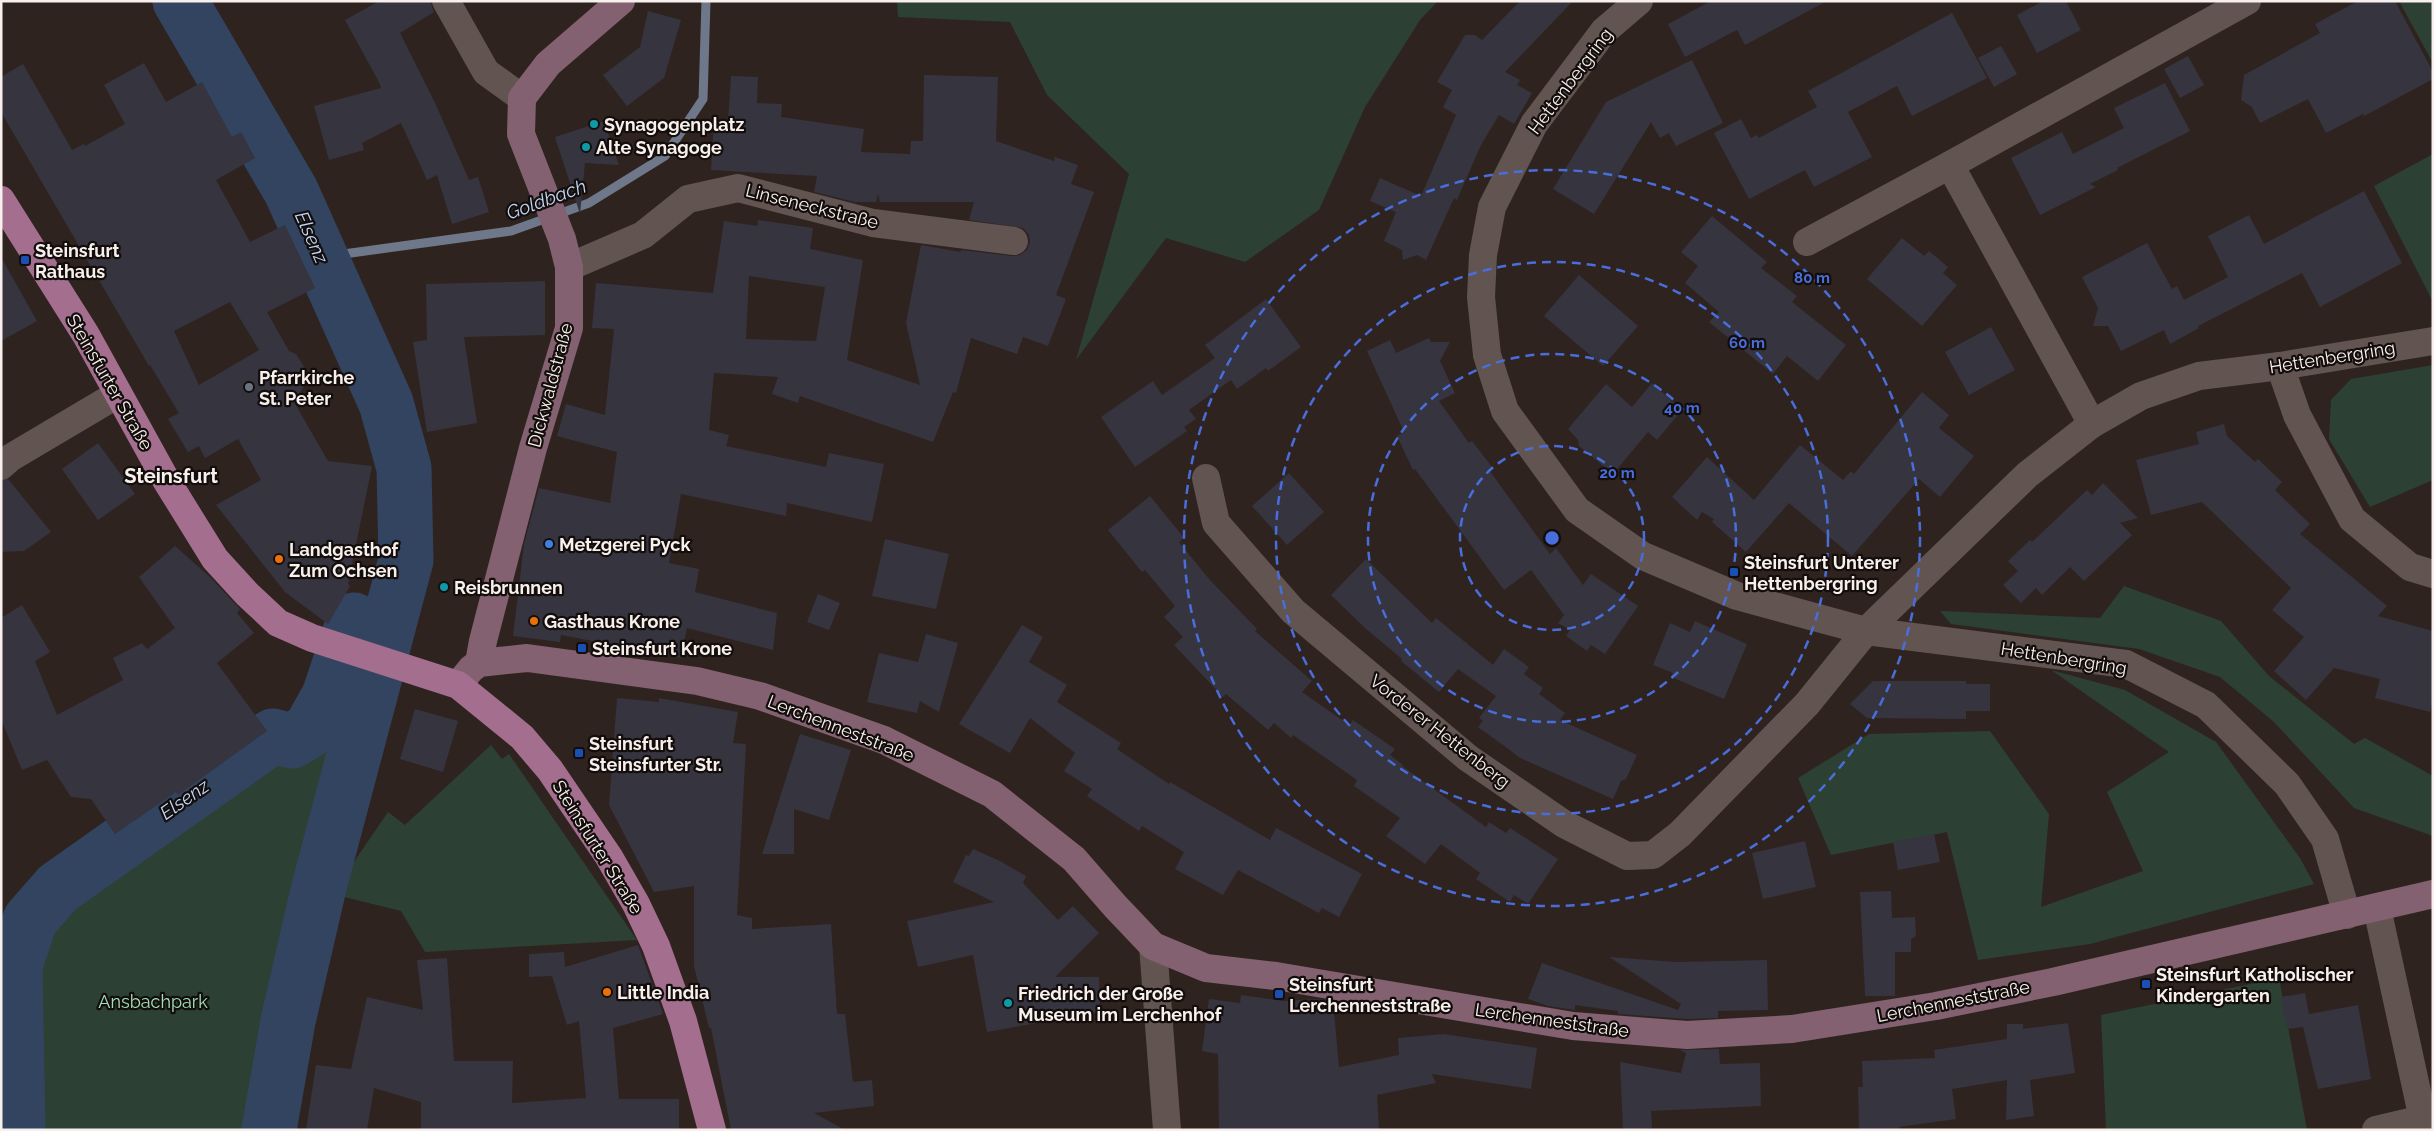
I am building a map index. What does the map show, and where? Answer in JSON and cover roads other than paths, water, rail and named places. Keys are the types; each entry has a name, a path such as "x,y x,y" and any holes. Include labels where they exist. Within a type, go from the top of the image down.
{"main road":[{"name":"Steinsfurter Straße","path":"1,200 86,335 166,480 215,559 246,594 278,623 312,638 401,665 458,685 522,737 550,770 610,857 636,904 656,946 683,1021 712,1130"}],"street":[{"path":"446,1 486,72 522,98 548,64 621,1"},
{"name":"Hettenbergring","path":"1639,1 1604,31 1534,124 1492,207 1483,255 1482,297 1488,355 1505,411 1577,510 1643,556 1737,596 1866,631 2126,664 2206,705 2287,784 2320,831 2325,839 2347,915"},
{"path":"1807,242 2245,2"},
{"name":"Dickwaldstraße","path":"479,663 533,448 568,328 569,267 562,238 521,134 522,98"},
{"path":"1950,165 2092,424"},
{"name":"Linseneckstraße","path":"569,267 643,235 688,199 738,188 873,223 1014,241"},
{"name":"Hettenbergring","path":"1866,631 2027,475 2092,424 2141,396 2199,376 2280,366 2433,341"},
{"path":"2280,366 2298,415 2352,519 2410,567 2433,574"},
{"path":"1,466 10,458 118,394"},
{"name":"Vorderer Hettenberg","path":"1206,478 1216,523 1293,611 1468,758 1564,824 1627,856 1653,855 1680,834 1807,704 1866,631"},
{"name":"Lerchenneststraße","path":"479,663 527,658 697,681 760,696 884,740 992,794 1074,859 1114,906 1154,946 1206,968 1276,976 1573,1026 1687,1035 1792,1029 1936,1006 2053,982 2433,894"},
{"path":"458,685 471,669 479,663"},
{"path":"2376,1130 2428,1118 2377,908"},
{"path":"1154,946 1167,1130"}],"waterway":[{"name":"Elsenz","path":"180,1 291,191 386,403 404,468 406,560 319,887 288,1021 269,1130"},
{"name":"Goldbach","path":"322,257 511,231 589,203 665,156 703,99 706,1"},
{"name":"Elsenz","path":"18,1130 15,965 30,920 58,888 273,736 292,741 310,730 329,696 354,620"}],"place":[{"name":"Synagogenplatz","path":"594,124"},
{"name":"Alte Synagoge","path":"586,147"},
{"name":"Steinsfurt Rathaus","path":"25,260"},
{"name":"Pfarrkirche St. Peter","path":"249,387"},
{"name":"Metzgerei Pyck","path":"549,544"},
{"name":"Landgasthof Zum Ochsen","path":"279,559"},
{"name":"Steinsfurt Unterer Hettenbergring","path":"1734,572"},
{"name":"Reisbrunnen","path":"444,587"},
{"name":"Gasthaus Krone","path":"534,621"},
{"name":"Steinsfurt Krone","path":"582,648"},
{"name":"Steinsfurt Steinsfurter Str.","path":"579,753"},
{"name":"Steinsfurt Katholischer Kindergarten","path":"2146,984"},
{"name":"Little India","path":"607,992"},
{"name":"Steinsfurt Lerchenneststraße","path":"1279,994"},
{"name":"Friedrich der Große Museum im Lerchenhof","path":"1008,1003"}],"district":[{"name":"Steinsfurt","path":"171,476"}],"park label":[{"name":"Ansbachpark","path":"153,1001"}]}
